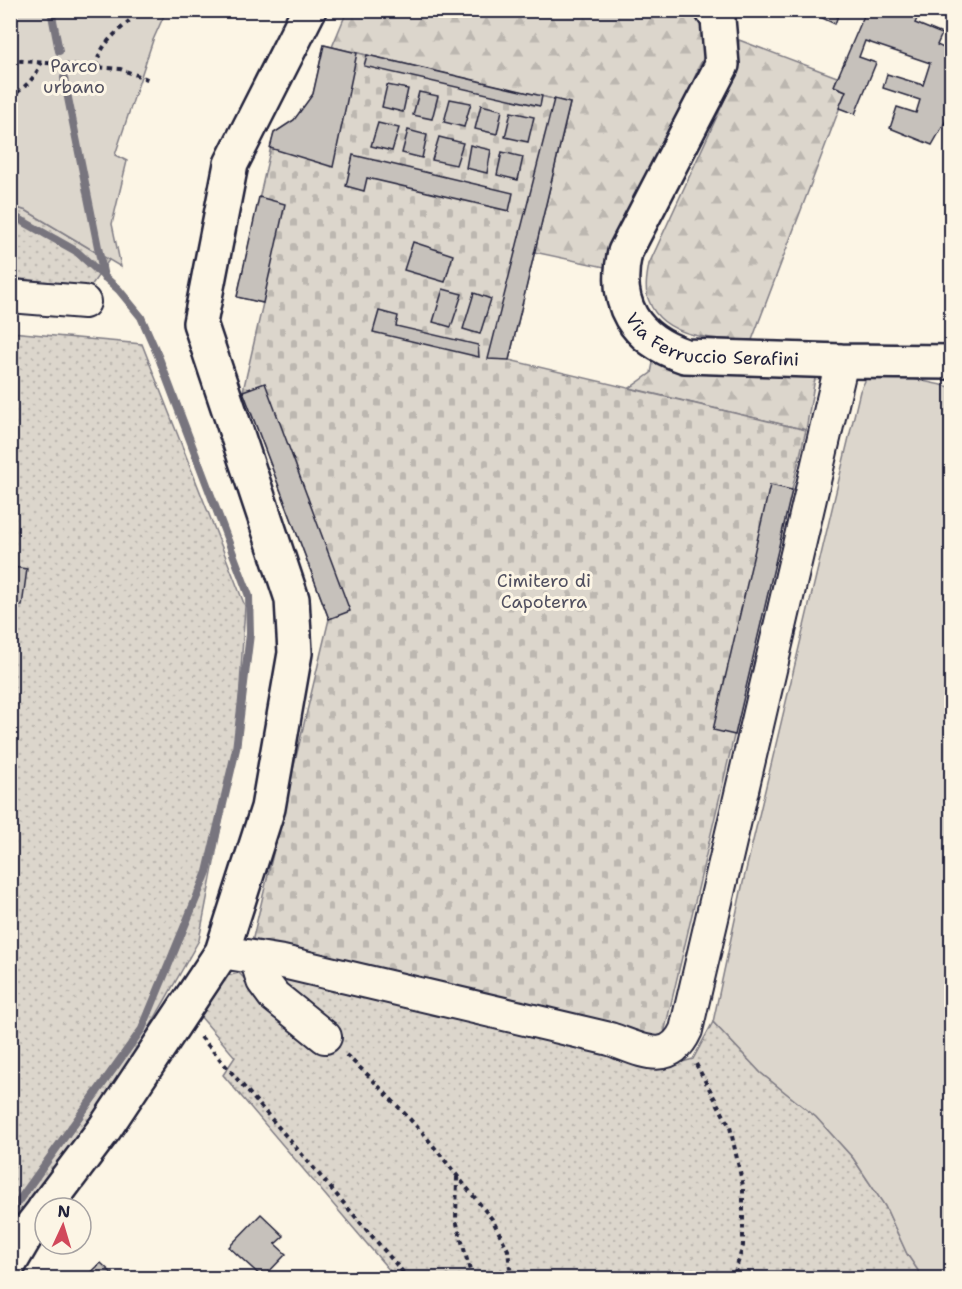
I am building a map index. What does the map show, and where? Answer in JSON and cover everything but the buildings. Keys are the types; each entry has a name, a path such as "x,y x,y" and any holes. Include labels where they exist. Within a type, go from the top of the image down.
{"street":[{"path":"54,1196 105,1128 222,952 268,808 295,653 292,599 200,323 231,164 309,10"},
{"name":"Via Ferruccio Serafini","path":"712,10 718,19 722,65 625,252 621,270 621,288 626,306 635,324 648,339 665,349 685,356 951,362"},
{"path":"10,296 84,302"},
{"path":"222,952 284,962 610,1039 655,1053 671,1051 681,1041 686,1030 842,361"},
{"path":"256,958 263,981 274,996 326,1037"},
{"path":"10,1263 33,1224"}],"path":[{"path":"96,67 98,54 135,15 136,10"},
{"path":"10,60 120,69 150,80"},
{"path":"10,98 36,75 41,63"},
{"path":"181,1013 408,1278"},
{"path":"326,1037 369,1076 422,1132 492,1220 508,1250 511,1278"},
{"path":"681,1041 730,1127 743,1186 743,1246 733,1278"},
{"path":"457,1176 456,1220 472,1278"}],"green space":[{"name":"Parco urbano","path":"11,10 166,11 153,40 115,155 127,161 112,224 121,267 27,211 11,206"},
{"path":"695,10 704,26 706,52 609,268 534,252 570,103 332,47 347,11"},
{"path":"739,40 837,77 834,86 846,91 752,340 708,338 679,330 656,314 647,297 646,287 649,264 731,86 737,65"},
{"name":"Cimitero di Capoterra","path":"324,45 570,103 509,360 806,430 662,1042 251,946 329,619 243,391 263,303 237,297 274,133 294,120 313,94"},
{"path":"11,206 27,211 109,260 91,286 11,278"},
{"path":"11,332 142,344 245,606 236,749 199,940 121,1078 11,1227"},
{"path":"654,358 816,373 806,430 630,388 651,373"},
{"path":"880,372 951,387 951,1278 923,1278 907,1254 885,1206 853,1158 816,1117 761,1073 713,1022 742,887 860,391 866,379"},
{"path":"279,968 570,1041 660,1068 693,1059 713,1022 761,1073 816,1117 853,1158 885,1206 907,1254 923,1278 396,1278 223,1075 235,1057 200,1016 226,976 239,973 263,998"}],"waterway":[{"path":"51,10 59,51"},
{"path":"64,78 104,277"},
{"path":"10,214 76,251 119,290 141,317 159,358 249,596 250,634 236,749 207,872 142,1029 10,1213"}]}
